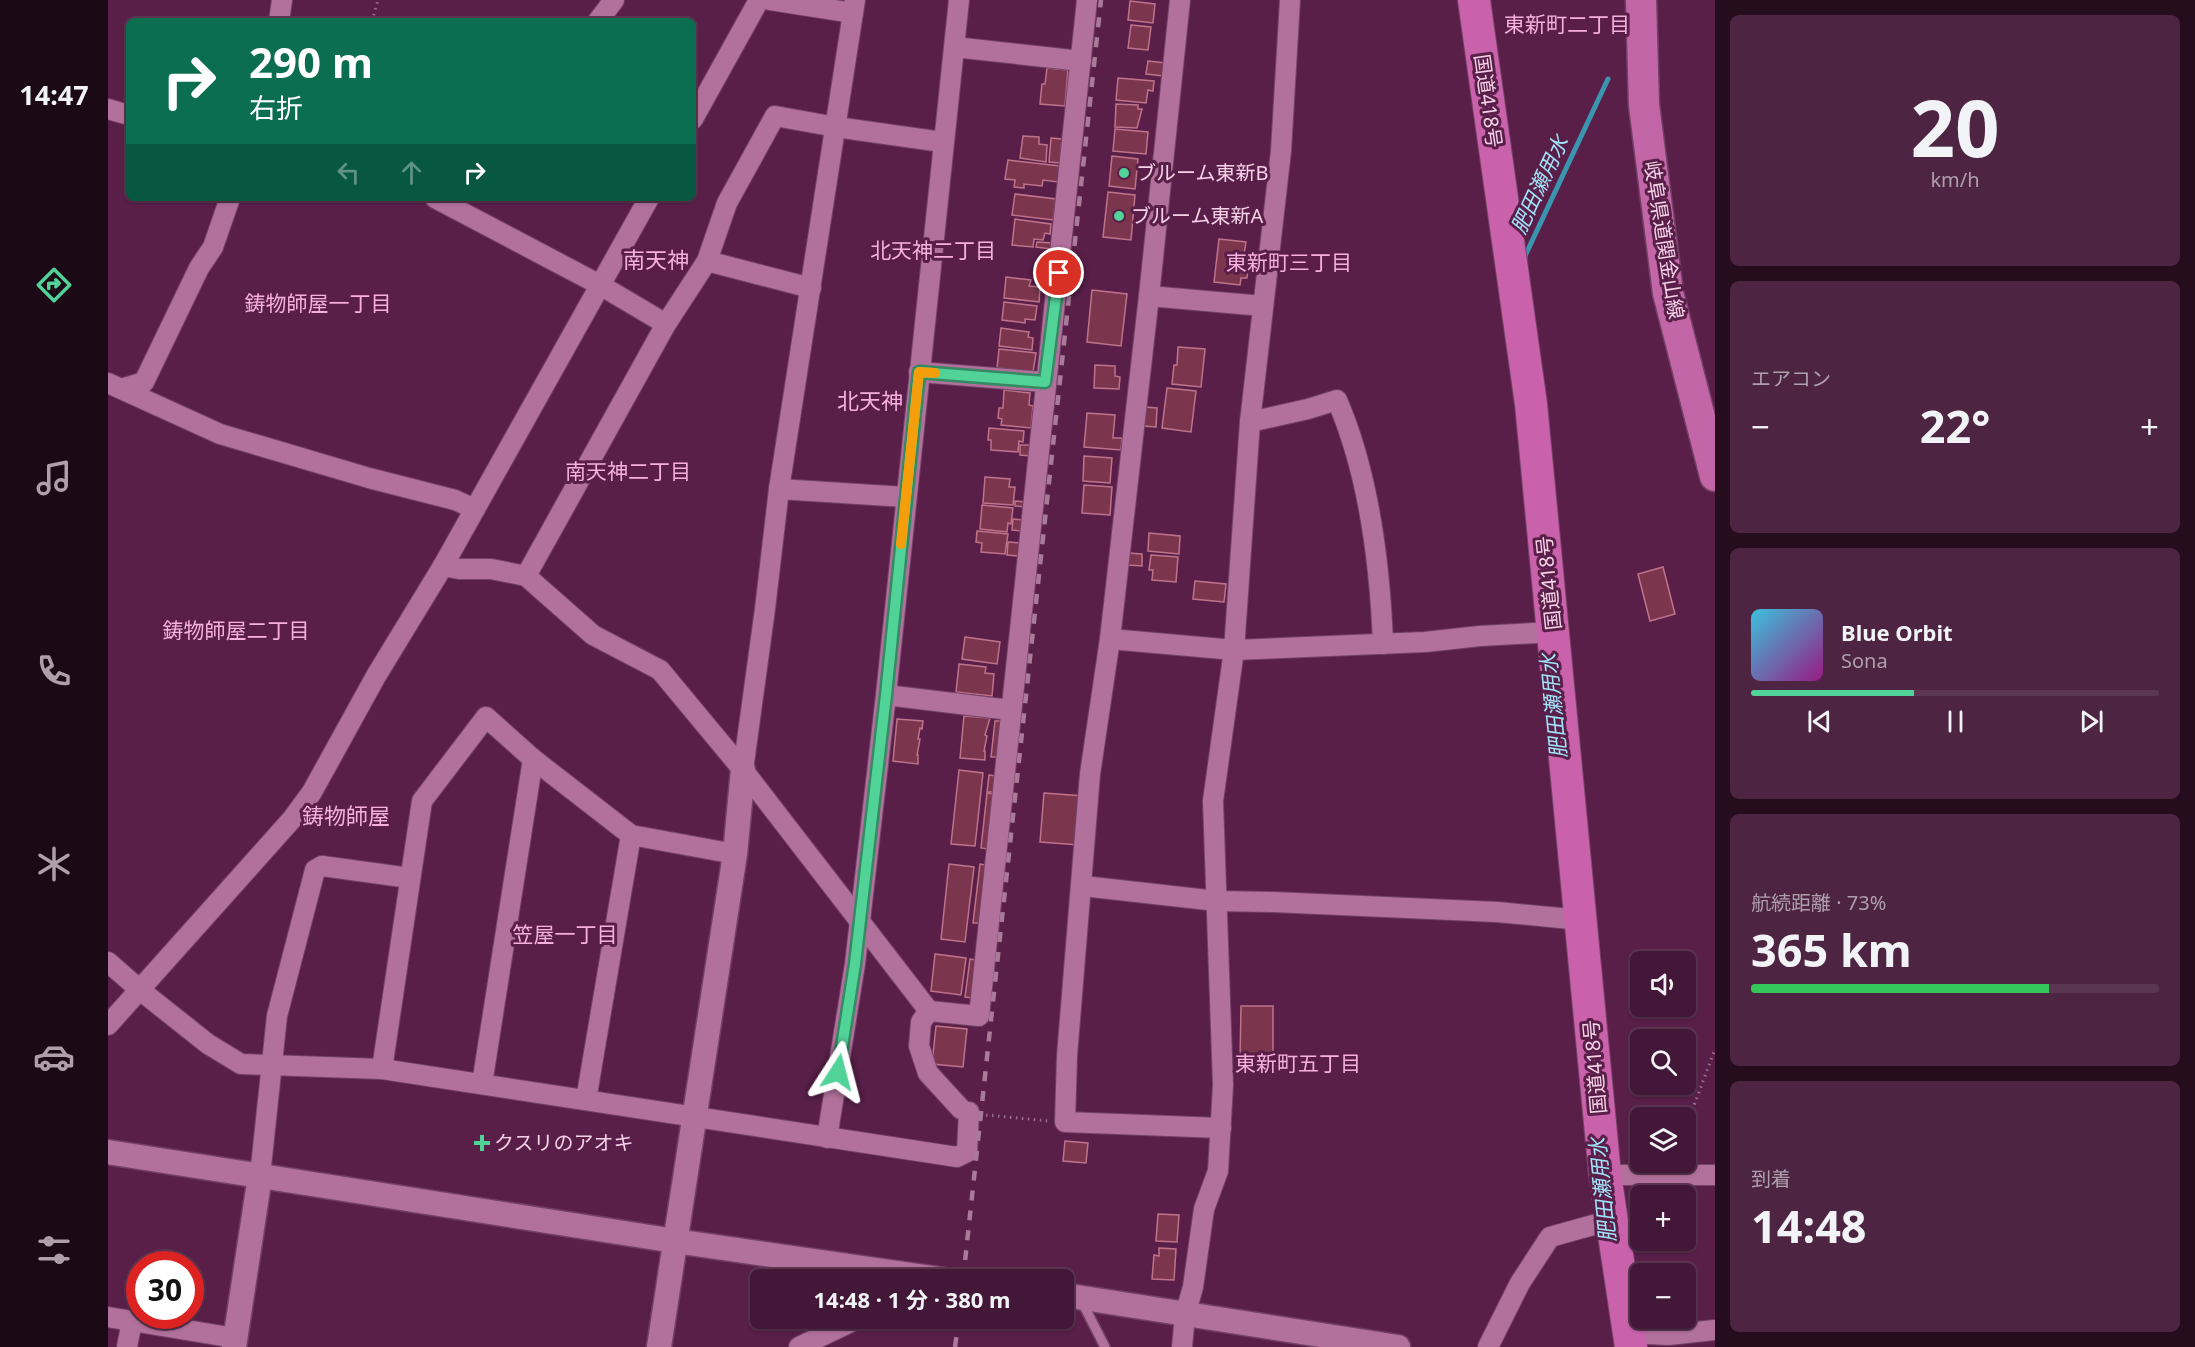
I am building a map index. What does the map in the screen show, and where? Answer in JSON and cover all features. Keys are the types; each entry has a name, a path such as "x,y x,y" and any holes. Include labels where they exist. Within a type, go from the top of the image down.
{"highway":[{"name":"国道418号","path":"1474,0 1531,404 1605,1175 1630,1340"}],"main road":[{"name":"岐阜県道関金山線","path":"1641,0 1644,105 1668,293 1715,476"}],"street":[{"path":"279,18 282,0"},
{"path":"600,18 614,0"},
{"path":"696,114 759,0"},
{"path":"659,1347 735,854 743,770 779,489 854,7 770,0"},
{"path":"827,1138 855,964 886,695 942,142 959,0"},
{"path":"443,566 459,569 490,569 526,576 593,634 660,670 743,770 929,1011 979,1016 1087,0"},
{"path":"1180,0 1110,639 1090,774 1083,886 1069,1034 1065,1122 1221,1128"},
{"path":"1182,1347 1185,1315 1193,1287 1204,1209 1218,1171 1223,1085 1213,801 1234,650 1250,422 1281,152 1290,0"},
{"path":"954,47 1080,61"},
{"path":"108,109 126,114"},
{"path":"526,576 666,324 707,261 727,202 775,116 836,128 942,142"},
{"path":"116,386 144,382 199,268 213,247 229,201"},
{"path":"441,201 600,285 666,324"},
{"path":"108,1025 292,818 312,792 376,676 443,566 647,201"},
{"path":"707,261 811,288"},
{"path":"1149,296 1263,306"},
{"path":"919,372 1045,382"},
{"path":"116,386 220,434 369,478 455,500 475,509"},
{"path":"1250,422 1308,410 1337,400 1359,466 1370,515 1382,612 1383,644"},
{"path":"779,489 905,497"},
{"path":"1110,639 1234,650 1383,644 1554,632"},
{"path":"886,695 1010,710"},
{"path":"382,1069 422,801 486,717 533,759 631,835 735,854"},
{"path":"482,1084 533,759"},
{"path":"586,1100 631,835"},
{"path":"171,1329 234,1342 260,1176 277,1016 315,870 322,866 410,878"},
{"path":"1083,886 1217,902 1285,902 1497,912 1581,920"},
{"path":"108,962 208,1044 241,1064 382,1069 957,1157 967,1152 965,1110 928,1073 919,1046 921,1022 929,1011"},
{"path":"108,1152 675,1240 840,1269"},
{"path":"1605,1175 1715,1175"},
{"path":"1488,1347 1520,1283 1550,1237 1611,1220"},
{"path":"1074,1296 1398,1347"},
{"path":"108,1317 126,1320"},
{"path":"128,1347 131,1329"},
{"path":"799,1347 836,1329"},
{"path":"1630,1340 1715,1330"}],"lane":[{"path":"1074,1300 1105,1347"}],"path":[{"path":"373,18 378,0"},
{"path":"1693,1107 1715,1049"},
{"path":"965,1110 980,1114 1065,1122"}],"building":[{"path":"1130,1 1155,4 1153,23 1128,20"},
{"path":"1131,25 1151,27 1148,50 1128,48"},
{"path":"1148,61 1165,63 1163,76 1146,74"},
{"path":"1047,68 1068,70 1065,106 1040,104 1042,84 1045,84"},
{"path":"1118,78 1154,81 1153,91 1148,90 1146,103 1116,100"},
{"path":"1116,104 1138,105 1138,109 1142,109 1137,128 1115,127"},
{"path":"1115,129 1148,132 1146,154 1113,151"},
{"path":"1023,136 1039,137 1039,144 1047,145 1046,162 1020,158"},
{"path":"1051,138 1062,139 1060,163 1049,162"},
{"name":"ブルーム東新B","path":"1112,156 1138,159 1135,189 1109,186"},
{"path":"1008,160 1060,166 1058,182 1043,180 1042,186 1024,184 1024,188 1014,187 1015,180 1005,179"},
{"name":"ブルーム東新A","path":"1108,192 1135,195 1131,240 1103,237"},
{"path":"1015,194 1056,199 1053,220 1012,215"},
{"path":"1015,219 1051,224 1050,234 1045,233 1043,240 1034,239 1033,247 1012,245"},
{"path":"1219,239 1246,242 1243,261 1249,261 1247,278 1241,278 1240,285 1214,282"},
{"path":"1037,242 1052,243 1051,249 1036,247"},
{"path":"1006,277 1031,280 1029,286 1040,287 1039,302 1004,298"},
{"path":"1092,290 1127,294 1121,346 1087,342"},
{"path":"1004,302 1037,306 1035,320 1025,319 1025,323 1002,320"},
{"path":"1001,328 1029,332 1028,337 1033,338 1032,350 999,346"},
{"path":"1178,347 1205,349 1201,387 1172,384 1174,365 1177,365"},
{"path":"999,349 1036,353 1033,372 997,368"},
{"path":"1095,365 1115,366 1115,376 1120,377 1119,389 1094,388"},
{"path":"1167,388 1196,391 1191,432 1162,428"},
{"path":"1004,390 1030,393 1029,405 1033,406 1031,428 1001,425 1002,419 998,418 999,408 1003,408"},
{"path":"1145,407 1157,408 1156,427 1143,426"},
{"path":"1087,413 1115,415 1113,438 1122,438 1121,450 1084,447"},
{"path":"989,428 1024,431 1023,442 1019,441 1018,452 991,450 991,440 988,440"},
{"path":"1020,445 1031,445 1030,456 1020,455"},
{"path":"1084,456 1112,458 1110,483 1083,481"},
{"path":"985,477 1010,479 1009,487 1015,487 1013,505 983,503"},
{"path":"1084,485 1112,487 1110,515 1082,513"},
{"path":"1015,501 1025,502 1025,507 1015,506"},
{"path":"982,505 1013,508 1011,524 1008,523 1007,532 980,529"},
{"path":"1013,519 1023,520 1022,531 1012,530"},
{"path":"977,531 1008,534 1005,554 981,552 982,543 976,542"},
{"path":"1149,533 1180,536 1179,554 1148,551"},
{"path":"1008,542 1020,543 1019,556 1007,555"},
{"path":"1129,553 1142,554 1142,566 1128,565"},
{"path":"1151,555 1178,557 1176,582 1152,580 1153,570 1149,570"},
{"path":"1663,567 1675,614 1650,621 1638,574"},
{"path":"1195,581 1226,584 1224,602 1193,599"},
{"path":"965,637 1000,642 997,664 962,659"},
{"path":"959,664 986,667 985,673 994,674 992,696 956,692"},
{"path":"964,716 990,718 985,735 987,736 985,760 960,758"},
{"path":"897,719 923,721 918,739 920,739 918,764 893,761"},
{"path":"995,721 1001,721 997,757 991,757"},
{"path":"959,770 983,773 975,846 951,844"},
{"path":"989,775 996,776 994,792 987,792"},
{"path":"987,793 993,794 987,849 981,848"},
{"path":"1044,793 1084,796 1079,845 1040,842"},
{"path":"949,864 974,867 965,942 941,939"},
{"path":"980,864 986,865 979,923 973,923"},
{"path":"935,954 966,958 961,995 931,991"},
{"path":"970,959 976,960 972,998 965,997"},
{"path":"1241,1006 1273,1006 1273,1071 1263,1071 1263,1061 1240,1061"},
{"path":"936,1026 967,1029 963,1067 932,1064"},
{"path":"1065,1141 1088,1143 1086,1163 1063,1161"},
{"path":"1158,1214 1179,1215 1177,1242 1156,1241"},
{"path":"1159,1248 1176,1249 1174,1280 1152,1279 1154,1255 1159,1256"}],"waterway":[{"name":"肥田瀬用水","path":"1525,260 1608,79"}],"railway":[{"path":"964,1269 1101,0"},
{"path":"955,1347 957,1329"}],"slow traffic":[{"path":"901,544 919,372 935,373"}],"place":[{"name":"ブルーム東新B","path":"1124,173"},
{"name":"ブルーム東新A","path":"1119,216"},
{"name":"クスリのアオキ","path":"482,1143"}],"district":[{"name":"東新町二丁目","path":"1567,25"},
{"name":"北天神二丁目","path":"933,251"},
{"name":"南天神","path":"656,260"},
{"name":"東新町三丁目","path":"1289,263"},
{"name":"鋳物師屋一丁目","path":"318,304"},
{"name":"北天神","path":"870,401"},
{"name":"南天神二丁目","path":"628,472"},
{"name":"鋳物師屋二丁目","path":"236,631"},
{"name":"鋳物師屋","path":"346,816"},
{"name":"笠屋一丁目","path":"565,935"},
{"name":"東新町五丁目","path":"1298,1064"}],"route":[{"path":"838,1072 855,964 886,695 919,372 1045,382 1059,273"}]}
